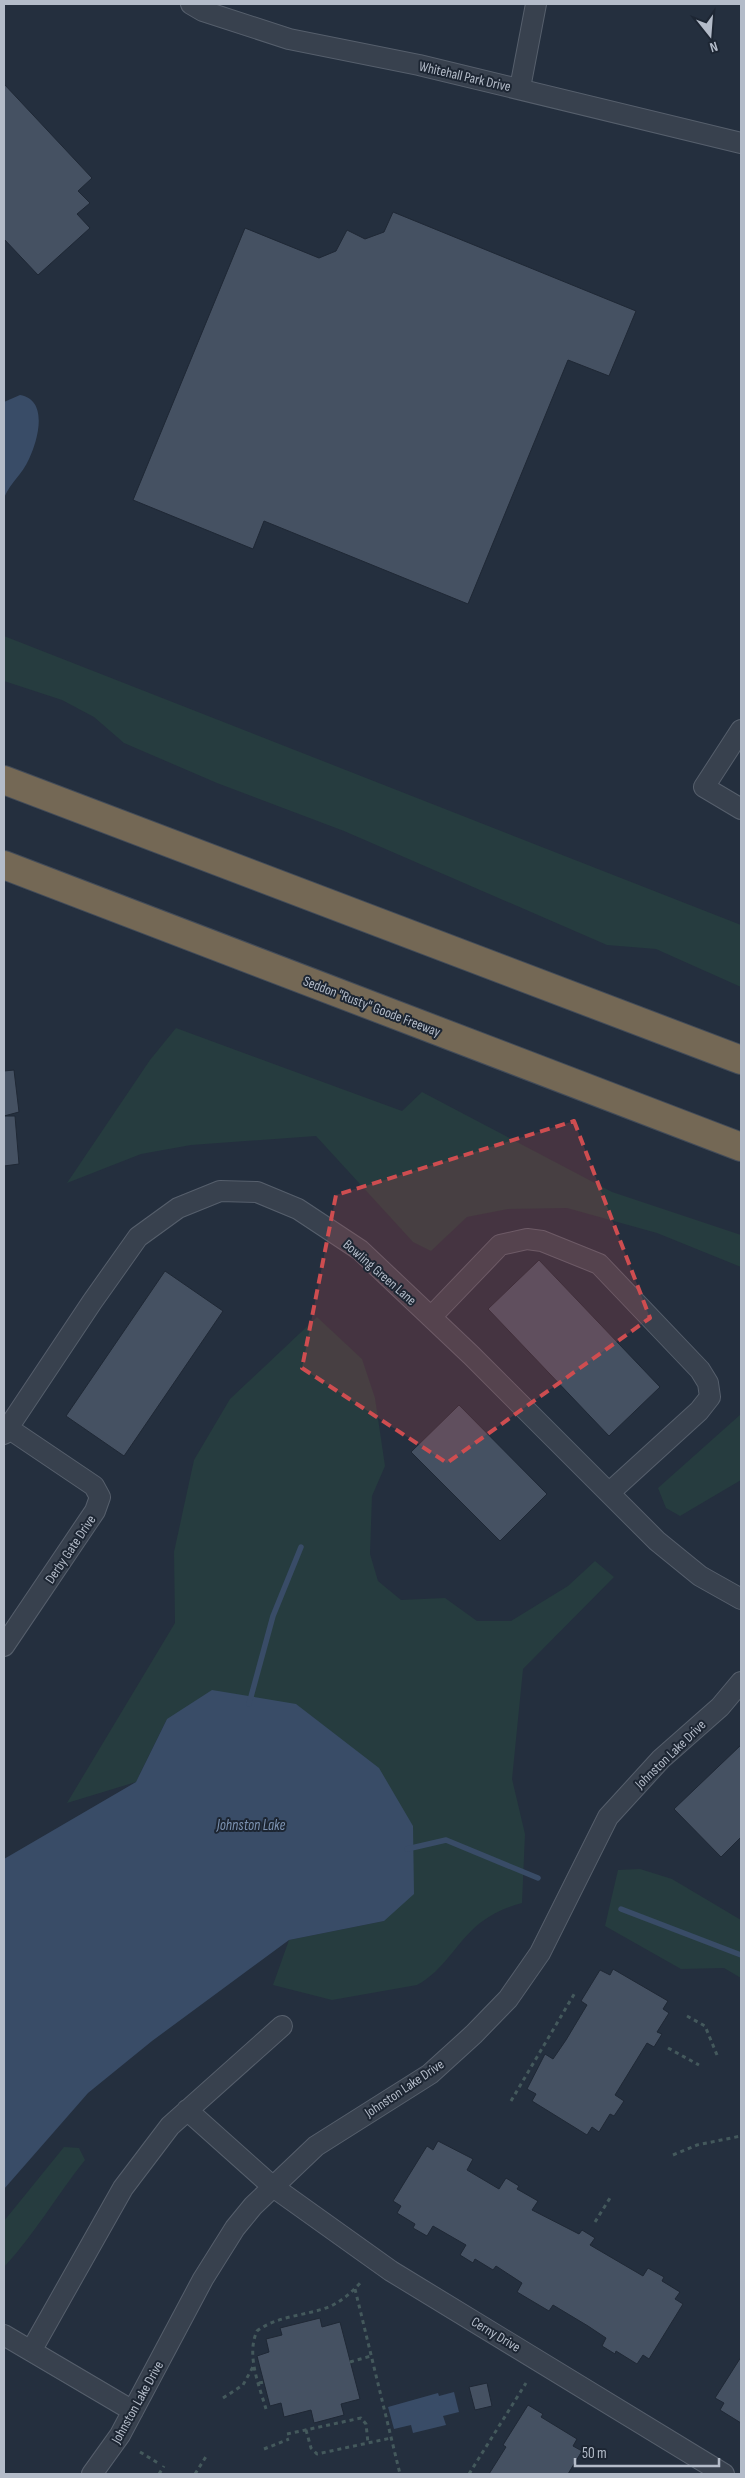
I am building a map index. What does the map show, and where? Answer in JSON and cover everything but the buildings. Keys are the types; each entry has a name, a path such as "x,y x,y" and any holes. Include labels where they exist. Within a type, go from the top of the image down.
{"highway":[{"path":"4,775 33,790"},
{"path":"4,780 741,1060"},
{"name":"Seddon \"Rusty\" Goode Freeway","path":"4,865 741,1147"}],"street":[{"name":"Whitehall Park Drive","path":"191,4 203,11 289,39 520,88 741,143"},
{"path":"520,88 536,4"},
{"path":"740,734 704,787 741,809"},
{"name":"Bowling Green Lane","path":"6,1431 138,1237 178,1208 220,1191 258,1192 298,1209 360,1250 610,1492 657,1542 700,1576 741,1599"},
{"path":"431,1317 500,1246 515,1240 542,1241 599,1264 700,1370 708,1383 710,1397 699,1411 610,1492"},
{"name":"Derby Gate Drive","path":"4,1646 95,1511 100,1497 94,1486 6,1431"},
{"name":"Johnston Lake Drive","path":"92,2474 111,2449 219,2250 235,2228 272,2186 316,2146 430,2074 474,2034 501,2006 540,1953 608,1818 661,1759 720,1707 741,1682"},
{"path":"31,2351 123,2188 170,2126 282,2026"},
{"name":"Cerny Drive","path":"187,2110 272,2186 391,2271 724,2474"},
{"path":"4,2335 133,2411"}],"path":[{"path":"510,2101 576,1992"},
{"path":"687,2016 705,2026 717,2055"},
{"path":"668,2048 699,2065"},
{"path":"673,2155 697,2145 741,2136"},
{"path":"595,2222 610,2198"},
{"path":"266,2409 254,2364 253,2345 257,2331 272,2323 330,2306 362,2282"},
{"path":"355,2289 400,2474"},
{"path":"350,2362 371,2356"},
{"path":"223,2398 243,2385 254,2364"},
{"path":"259,2383 264,2382"},
{"path":"469,2474 526,2383"},
{"path":"287,2434 361,2418 366,2424 368,2443"},
{"path":"306,2430 311,2448 317,2454 391,2438"},
{"path":"264,2449 289,2440"},
{"path":"140,2452 158,2462"},
{"path":"195,2474 207,2455"},
{"path":"159,2474 164,2466"}],"highlighted area":[{"path":"574,1121 650,1318 447,1463 302,1368 336,1195"}],"green space":[{"path":"4,636 741,925 741,987 656,949 607,945 344,831 217,783 124,743 94,717 62,700 4,681"},
{"path":"176,1028 402,1111 422,1092 612,1192 741,1235 741,1267 657,1233 567,1208 508,1209 467,1217 431,1251 413,1242 316,1136 191,1145 141,1154 67,1183 150,1060"},
{"path":"317,1317 362,1359 375,1398 385,1466 372,1496 370,1554 378,1581 401,1600 445,1598 477,1621 511,1621 568,1586 595,1561 614,1577 523,1669 512,1779 525,1834 522,1903 500,1911 480,1923 464,1938 435,1972 417,1985 332,2000 273,1985 289,1940 384,1921 167,1719 136,1782 67,1803 175,1623 174,1552 194,1460 230,1399"},
{"path":"741,1414 741,1480 680,1516 666,1508 658,1488"},
{"path":"640,1869 672,1879 741,1920 741,1978 724,1968 681,1969 605,1926 618,1870"},
{"path":"64,2147 79,2148 85,2160 25,2242 4,2267 4,2221"}],"water":[{"path":"20,395 29,398 35,404 38,412 38,432 26,465 4,498 4,402"},
{"name":"Johnston Lake","path":"212,1690 296,1704 379,1768 413,1826 414,1894 384,1921 289,1940 152,2041 88,2093 4,2189 4,1859 136,1782 167,1719"},
{"path":"454,2392 459,2412 443,2416 446,2425 413,2433 411,2425 394,2429 388,2407 438,2393 439,2396"}],"waterway":[{"path":"249,1704 273,1616 301,1547"},
{"path":"407,1849 446,1840 538,1878"},
{"path":"621,1909 741,1955"}]}
